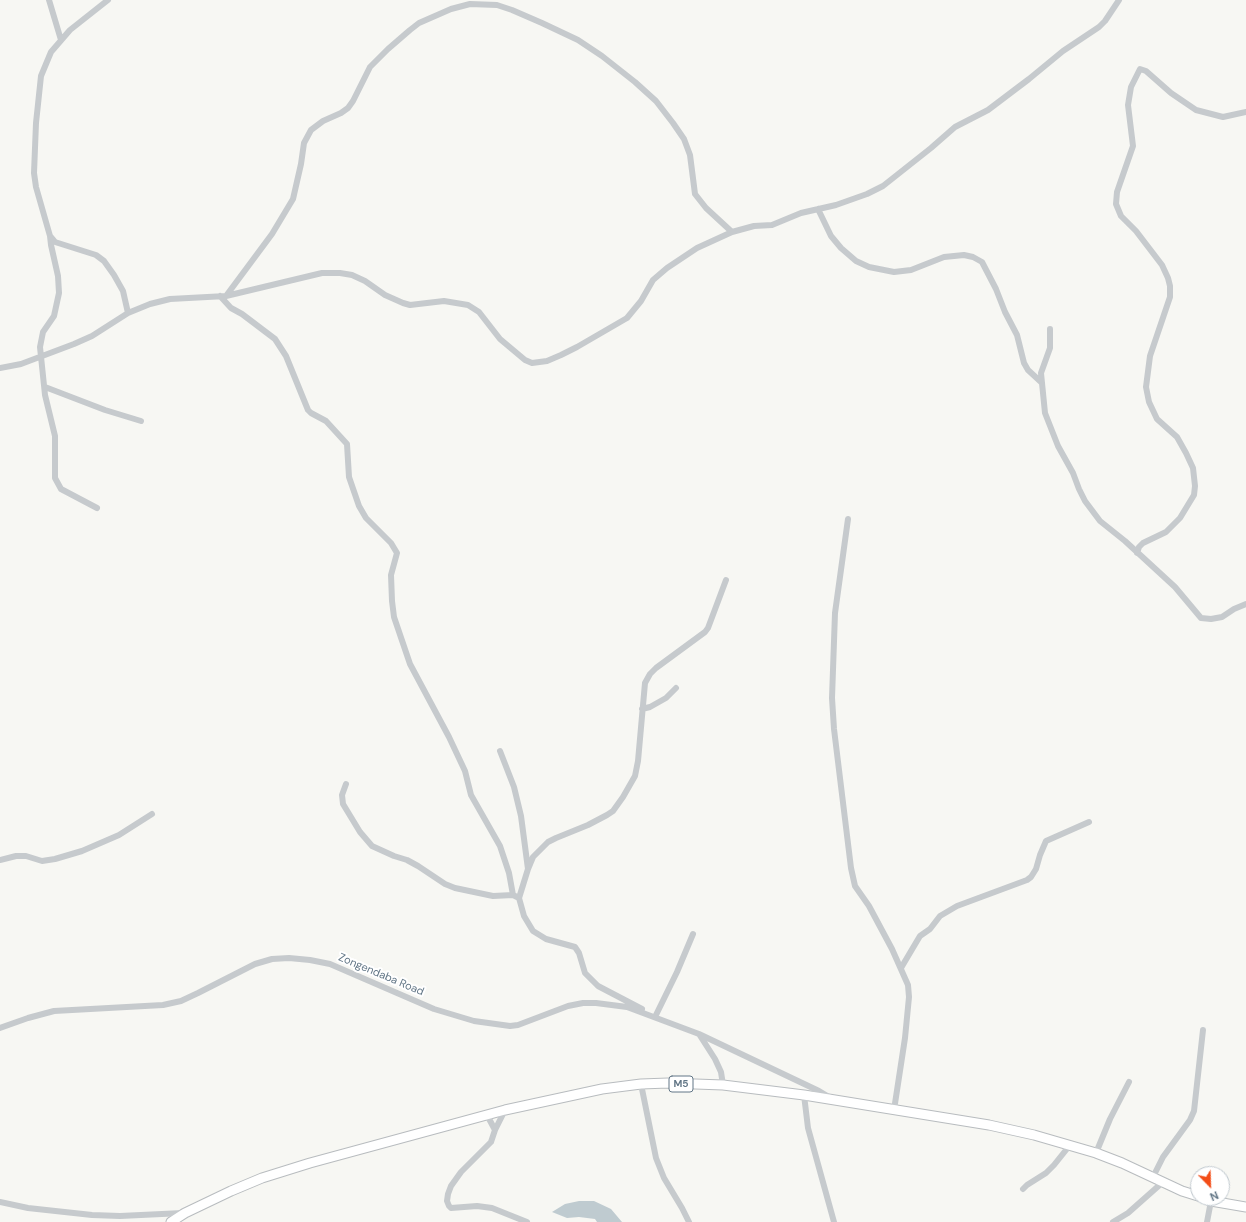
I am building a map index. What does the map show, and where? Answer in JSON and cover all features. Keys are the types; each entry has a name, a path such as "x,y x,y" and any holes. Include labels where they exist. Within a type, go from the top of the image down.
{"highway":[{"name":"M5","path":"171,1222 185,1213 231,1190 310,1162 505,1110 602,1089 641,1084 668,1083 723,1085 804,1095 989,1125 1034,1135 1096,1153 1190,1194"},
{"path":"1230,1204 1246,1207"}],"street":[{"path":"49,0 61,40"},
{"path":"97,508 61,489 55,478 55,436 45,395 40,347 43,332 54,316 59,293 58,276 50,245 50,236 35,180 34,147 41,76 50,52 70,30 108,0"},
{"path":"0,368 21,364 92,336 128,313 150,304 170,299 223,296 322,273 340,273 352,276 365,281 385,295 410,305 444,301 468,305 479,312 492,330 510,349 525,360 532,363 547,361 561,355 627,318 641,301 653,280 667,268 698,248 732,232 754,226 772,224 801,213 836,205 867,194 891,180 955,127 988,110 1063,51 1099,27 1106,21 1119,0"},
{"path":"223,296 272,234 293,199 304,143 311,130 323,121 341,113 348,108 370,68 388,49 410,30 419,23 451,9 470,4 497,5 512,10 578,40 602,56 635,82 656,101 684,139 690,155 695,194 706,208 732,232"},
{"path":"1138,553 1139,547 1143,543 1166,532 1180,518 1194,495 1195,486 1193,468 1186,453 1177,437 1156,419 1149,402 1146,388 1150,356 1170,297 1168,278 1162,265 1136,231 1121,216 1116,204 1117,192 1133,146 1128,105 1131,87 1140,69 1146,71 1170,93 1196,110 1223,117 1246,112"},
{"path":"818,209 831,236 841,248 856,261 869,267 894,272 911,270 944,257 964,255 973,257 982,262 1017,335 1024,362 1028,370 1041,382"},
{"path":"50,236 55,242 96,255 104,261 123,291 128,313"},
{"path":"223,296 231,308 242,314 275,339 286,356 308,410 326,421 346,444 349,477 359,506 366,518 391,543 397,553 391,575 392,601 394,617 410,664 449,737 465,771 471,795 500,846 524,916 533,931 546,939 575,947 579,953 585,973 598,986 641,1008 646,1013"},
{"path":"1050,329 1050,348 1041,373 1045,413 1058,446 1073,473 1081,495 1100,521 1125,541 1175,587 1202,618 1211,619 1222,617 1234,609 1246,604"},
{"path":"45,387 104,410 141,421"},
{"path":"848,519 835,613 832,698 834,729 851,868 855,886 869,906 901,968 908,985 909,997 905,1038 894,1110"},
{"path":"516,896 533,857 548,842 607,815 613,811 623,797 635,776 638,761 645,683 650,674 656,668 708,628 726,580"},
{"path":"642,709 666,698 676,688"},
{"path":"500,751 517,797 528,869"},
{"path":"346,784 342,795 343,804 360,832 372,846 407,860 445,884 455,888 493,896 516,896"},
{"path":"0,860 16,856 26,856 42,861 55,859 82,851 120,835 152,814"},
{"path":"901,968 920,936 930,929 940,916 957,906 1027,880 1036,869 1040,854 1046,841 1089,822"},
{"path":"655,1017 678,972 694,934"},
{"name":"Zongendaba Road","path":"0,1028 54,1011 163,1005 181,1001 255,964 272,959 289,958 330,964 434,1008 474,1020 510,1026 568,1006 583,1003 627,1007 699,1034 819,1091 832,1099"},
{"path":"1153,1177 1163,1157 1190,1120 1194,1111 1203,1030"},
{"path":"699,1034 715,1059 721,1072 723,1085"},
{"path":"1096,1153 1110,1119 1129,1082"},
{"path":"641,1084 656,1158 664,1178 689,1222"},
{"path":"804,1095 808,1128 834,1222"},
{"path":"505,1110 491,1142 461,1172 451,1186 447,1201 449,1206 452,1208 477,1206 492,1208 527,1222"},
{"path":"487,1115 495,1130"},
{"path":"1023,1189 1046,1173 1070,1146"},
{"path":"1115,1222 1128,1213 1163,1182"},
{"path":"0,1202 28,1208 92,1215 120,1216 185,1213"},
{"path":"1207,1206 1207,1222"}],"shaded area":[{"path":"579,1201 594,1201 611,1209 622,1222 597,1222 595,1219 579,1217 567,1218 552,1212 565,1204"}]}
